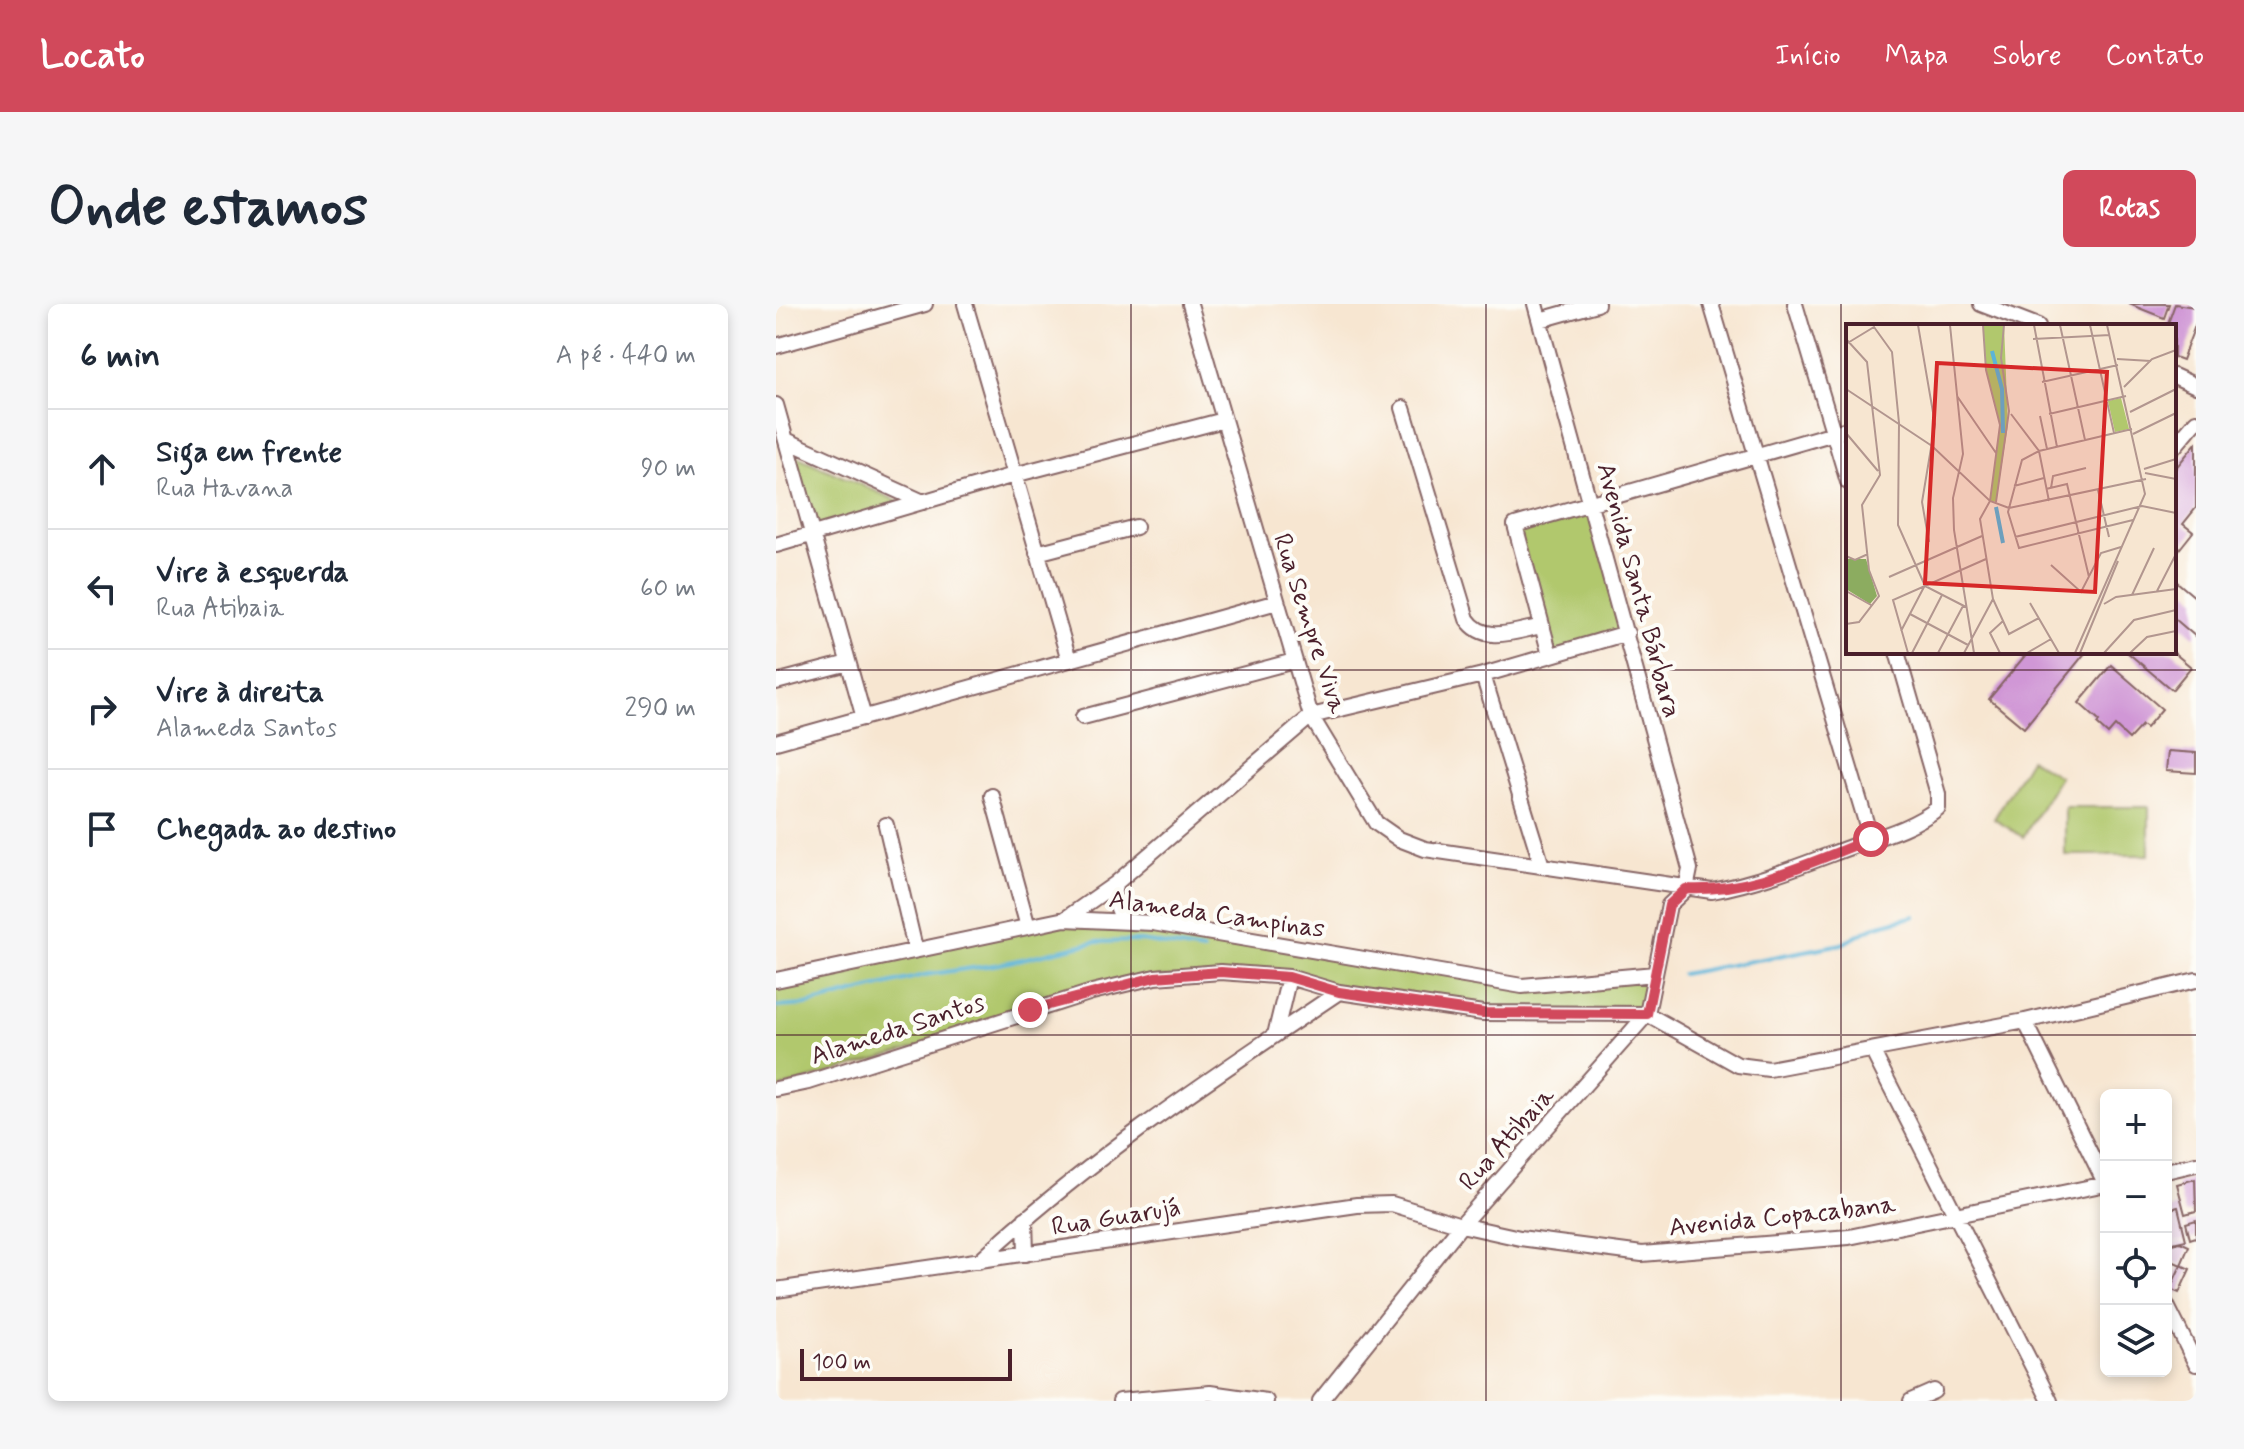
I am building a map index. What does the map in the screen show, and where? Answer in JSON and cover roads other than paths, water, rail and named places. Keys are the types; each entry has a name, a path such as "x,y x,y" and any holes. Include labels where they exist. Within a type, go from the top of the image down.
{"street":[{"path":"776,346 925,304"},
{"path":"965,304 1069,660"},
{"name":"Rua Sempre Viva","path":"1190,304 1311,716 1376,823 1399,839 1425,849 1712,891 1748,884 1871,839 1925,818 1938,808 1938,794 1898,654"},
{"name":"Avenida Santa Bárbara","path":"1535,304 1690,869 1686,889"},
{"path":"1540,320 1597,304"},
{"path":"1711,304 1871,839"},
{"path":"1795,304 1841,431 1846,467"},
{"path":"1981,304 2033,324"},
{"path":"2176,377 2196,386"},
{"path":"776,405 864,718"},
{"path":"1403,408 1467,619 1474,631 1488,635 1542,626"},
{"path":"776,545 1014,475 1224,420"},
{"path":"2176,445 2196,421"},
{"path":"1550,655 1515,525 1841,431"},
{"path":"786,440 923,502"},
{"path":"1037,553 1136,527"},
{"path":"776,742 1277,602"},
{"path":"1065,919 1115,884 1311,716 1483,675 1627,633"},
{"path":"1083,717 1294,661"},
{"path":"776,682 848,663"},
{"path":"1483,675 1542,866"},
{"path":"992,796 1028,927"},
{"path":"886,825 915,948"},
{"path":"1115,884 1113,897 1123,920"},
{"path":"1686,889 1669,905 1647,1014 1738,1065 1769,1069 1873,1052 2025,1021 2196,980"},
{"name":"Alameda Campinas","path":"776,980 915,948 1065,919 1123,920 1522,986 1655,974"},
{"name":"Alameda Santos","path":"776,1089 809,1082 1067,999 1155,977 1221,972 1289,977 1339,992 1483,1013 1647,1014"},
{"path":"1275,1035 1289,977"},
{"path":"979,1261 1025,1219 1134,1133 1339,992"},
{"name":"Rua Atibaia","path":"1320,1401 1461,1225 1647,1014"},
{"path":"2025,1021 2100,1172"},
{"path":"1873,1052 2050,1401"},
{"path":"2172,1170 2196,1164"},
{"name":"Avenida Copacabana","path":"1461,1225 1574,1248 1642,1254 1849,1237 1957,1218 2100,1185"},
{"name":"Rua Guarujá","path":"776,1290 1357,1205 1392,1204 1461,1225"},
{"path":"1025,1219 1026,1254"},
{"path":"2166,1305 2196,1364"},
{"path":"1911,1401 1934,1391"},
{"path":"1120,1401 1210,1393 1266,1401"}],"waterway":[{"path":"1682,974 1842,944 1876,926 1915,916"},
{"path":"776,1007 806,1005 924,975 1000,964 1096,942 1141,941 1203,951"}]}
